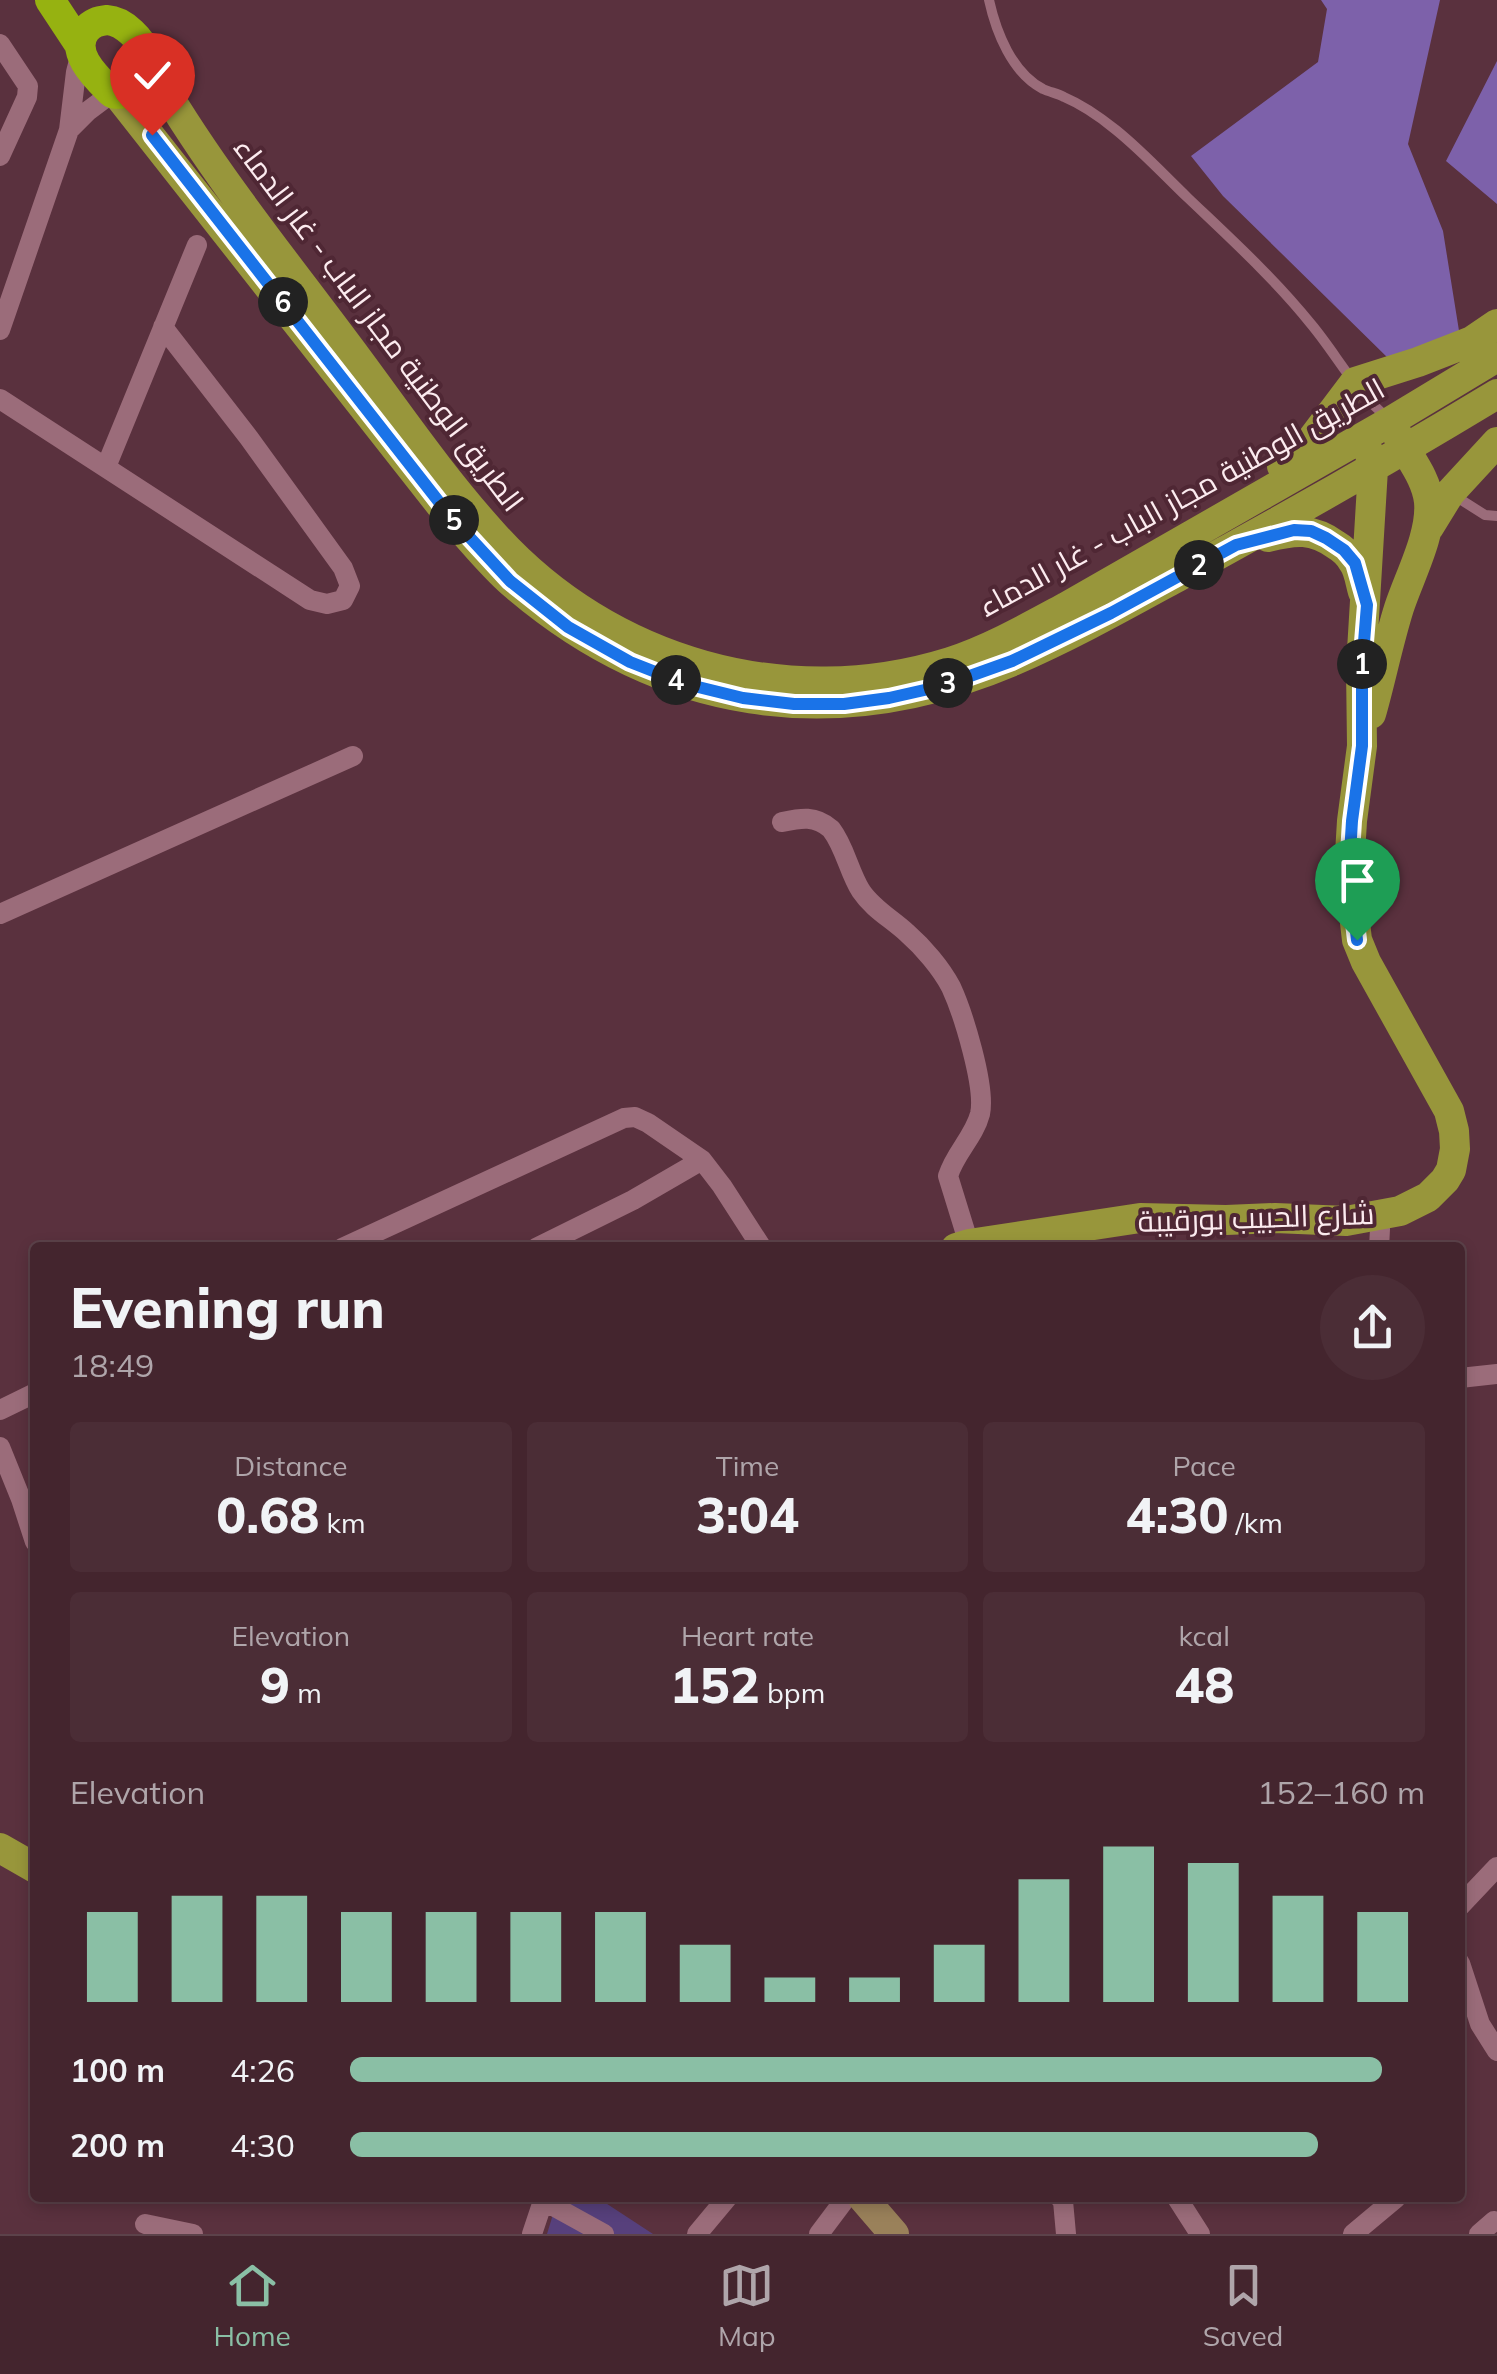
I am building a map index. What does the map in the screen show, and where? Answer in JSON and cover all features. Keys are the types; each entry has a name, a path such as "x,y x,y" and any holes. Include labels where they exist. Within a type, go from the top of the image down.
{"highway":[{"path":"50,0 89,67 115,94 140,89 148,78 148,56 107,10 82,34 80,49"}],"main road":[{"name":"الطريق الوطنية مجاز الباب - غار الدماء","path":"150,66 192,136 439,468 496,537 553,590 604,626 659,652 712,669 814,682 864,678 950,662 1066,607 1370,410 1497,357"},
{"name":"الطريق الوطنية مجاز الباب - غار الدماء","path":"115,94 450,516 510,581 568,627 630,662 672,679 743,698 794,704 844,704 889,698 942,686 1012,661 1236,545 1374,469 1497,394"},
{"path":"1066,607 1309,444 1370,410 1418,362 1472,341 1497,324"},
{"name":"شارع الحبيب بورقيبة","path":"988,1242 1140,1218 1346,1222 1400,1212 1428,1198 1451,1170 1455,1149 1448,1111 1366,962 1357,940 1349,870 1362,746 1398,612 1425,534 1429,504 1417,468 1370,410"},
{"name":"شارع الحبيب بورقيبة","path":"1362,746 1362,667 1374,469 1370,410"},
{"path":"1425,534 1450,493 1497,442"},
{"path":"1236,545 1294,530 1311,531 1344,550 1355,563 1367,605"},
{"path":"0,1848 30,1865"},
{"path":"0,1872 30,1887"},
{"path":"866,2202 894,2234"}],"street":[{"path":"0,44 28,86 27,97 0,156"},
{"path":"0,330 5,297 69,130 80,49"},
{"path":"69,130 88,111 115,94"},
{"path":"106,467 198,245"},
{"path":"0,399 310,600 328,604 343,600 350,586 343,568 163,327"},
{"path":"0,914 353,756"},
{"path":"782,822 806,817 830,829 863,894 908,933 950,986 964,1024 981,1096 972,1137 948,1176 962,1242"},
{"path":"355,1242 624,1118 636,1117 702,1160 758,1242"},
{"path":"548,1242 702,1160"},
{"path":"1376,1216 1380,1242"},
{"path":"1465,1377 1497,1374"},
{"path":"0,1410 30,1395"},
{"path":"0,1446 30,1525"},
{"path":"1465,1901 1497,1866"},
{"path":"1465,1978 1480,2024 1497,2051"},
{"path":"532,2234 546,2202 604,2234"},
{"path":"696,2234 724,2202"},
{"path":"819,2234 859,2202"},
{"path":"1063,2202 1066,2234"},
{"path":"1180,2202 1200,2234"},
{"path":"1353,2234 1391,2202"},
{"path":"144,2224 193,2234"}],"lane":[{"path":"989,0 1008,53 1026,76 1102,118 1140,149 1310,322 1370,410"},
{"path":"1450,493 1485,515 1497,516"}],"shaded area":[{"path":"1321,0 1440,0 1408,144 1443,231 1460,337 1390,360 1223,196 1191,156 1318,62 1327,9"},
{"path":"1497,61 1497,204 1446,161"},
{"path":"557,2202 604,2202 653,2234 547,2234"}],"route":[{"path":"152,135 450,516 510,581 568,627 630,662 686,684 743,698 794,704 844,704 889,698 942,686 1012,661 1236,545 1294,530 1311,531 1344,550 1355,563 1367,605 1362,746 1349,870 1357,940"}]}
